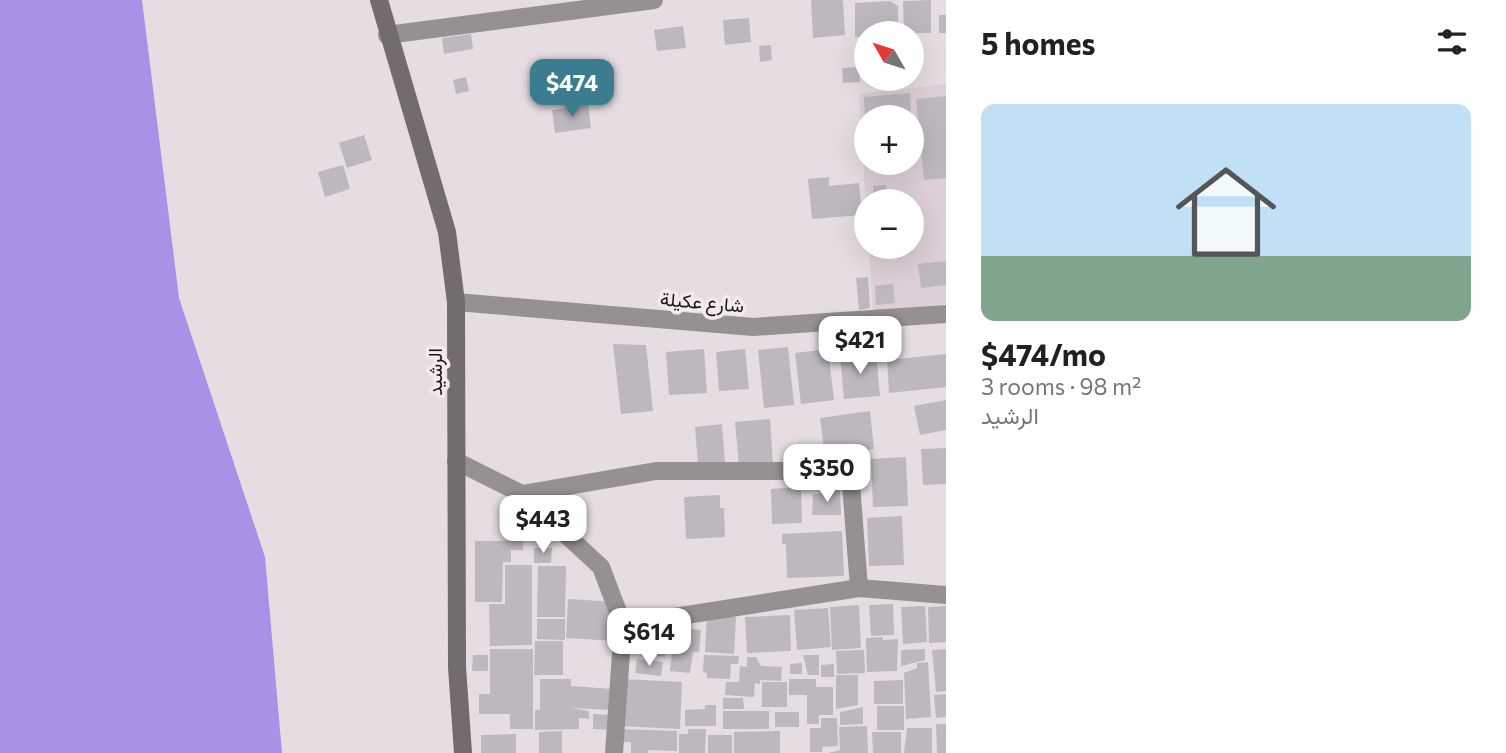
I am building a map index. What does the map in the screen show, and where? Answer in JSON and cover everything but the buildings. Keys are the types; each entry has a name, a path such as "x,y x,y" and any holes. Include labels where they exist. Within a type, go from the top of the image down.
{"main road":[{"name":"الرشيد","path":"379,0 387,35 447,232 456,302 457,667 463,753"}],"street":[{"path":"387,35 654,0"},
{"name":"شارع عكيلة","path":"456,302 753,327 946,314"},
{"path":"456,461 522,494 601,567 622,625 614,753"},
{"path":"522,494 656,471 850,471 859,588"},
{"path":"622,625 859,588 946,595"}],"shaded area":[{"path":"0,0 142,0 179,298 265,557 282,753 0,753"},
{"path":"946,84 946,304 873,312 870,259 924,259 924,189 865,189 864,175 924,175 924,105 860,105 859,94 924,91 924,87"}]}
